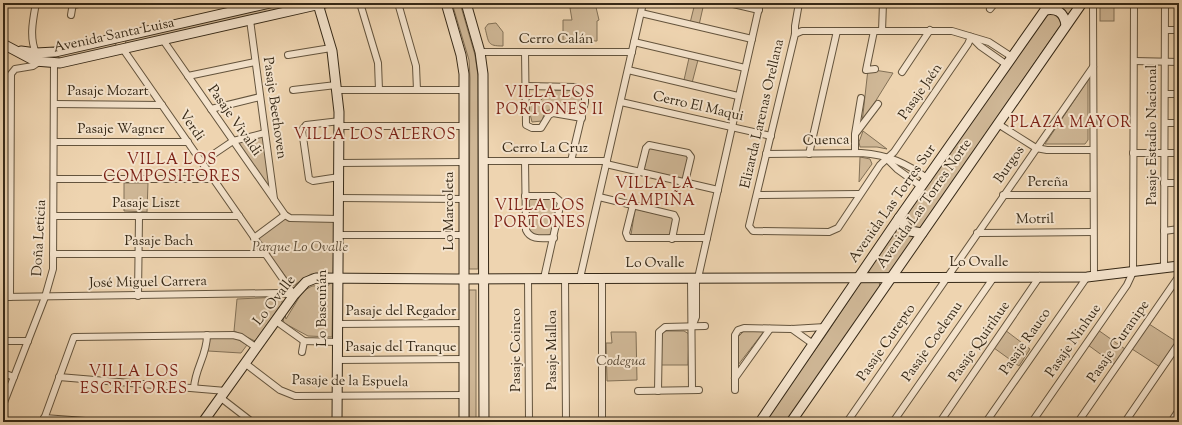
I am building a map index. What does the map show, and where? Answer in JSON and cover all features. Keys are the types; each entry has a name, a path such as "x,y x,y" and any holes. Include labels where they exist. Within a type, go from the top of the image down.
{"street":[{"path":"6,297 10,187 11,77 13,71 38,58 33,47 32,34 36,3"},
{"path":"71,15 73,4 84,3"},
{"name":"Avenida Santa Luisa","path":"38,58 55,52 270,3"},
{"path":"360,3 378,63 379,90"},
{"path":"398,3 416,66 417,90"},
{"name":"Lo Marcoleta","path":"446,3 462,61 464,90 464,422"},
{"path":"466,3 480,52 483,74 484,422"},
{"path":"580,278 643,3"},
{"path":"729,3 758,10"},
{"path":"692,390 692,327 695,278 707,238 760,3"},
{"name":"Elizarda Larenas Orellana","path":"750,230 749,226 795,34 795,26 800,3"},
{"path":"882,31 883,3"},
{"path":"990,9 995,3"},
{"name":"Avenida Las Torres Norte","path":"792,422 1082,3"},
{"path":"1090,276 1094,232 1093,3"},
{"path":"1133,272 1134,3"},
{"name":"Pasaje Estadio Nacional","path":"1164,268 1165,3"},
{"name":"Avenida Santa Luisa","path":"5,45 24,56 38,58 54,64 250,20 295,6 321,4"},
{"name":"Lo Bascuñán","path":"321,4 331,48 337,87 340,124 337,278 337,422"},
{"path":"1047,6 1060,11 1066,25"},
{"name":"Avenida Las Torres Sur","path":"760,422 899,218 925,183 1047,6"},
{"path":"641,13 752,39"},
{"name":"Pasaje Beethoven","path":"250,20 274,200"},
{"path":"902,72 930,30"},
{"path":"1165,30 1179,30"},
{"path":"795,34 802,31 952,31 989,42 1009,61"},
{"path":"809,154 837,31"},
{"path":"874,31 866,70 875,69"},
{"path":"971,37 984,48 1009,61"},
{"name":"Pasaje Jaén","path":"750,230 754,232 835,230 855,203 859,194 886,158 892,154 903,139 968,44 971,37"},
{"name":"Pasaje Vivaldi","path":"163,40 285,216"},
{"path":"634,42 745,68"},
{"path":"984,48 985,44 989,42"},
{"path":"288,55 331,48"},
{"name":"Verdi","path":"123,49 294,295"},
{"name":"Cerro Calán","path":"480,52 632,52"},
{"path":"525,52 524,119 527,126 535,129 541,128 549,115 552,113 582,118"},
{"path":"188,76 255,62"},
{"path":"1134,62 1179,62"},
{"name":"Doña Leticia","path":"3,405 45,297 52,273 54,216 54,64"},
{"name":"Burgos","path":"947,277 1093,67"},
{"path":"628,70 738,96"},
{"path":"525,86 579,88 586,97 571,161"},
{"path":"293,90 337,87 379,90 464,90"},
{"path":"3,90 11,90"},
{"path":"1165,94 1179,94"},
{"path":"211,109 260,97"},
{"path":"855,153 855,134 861,98"},
{"name":"Cerro El Maqui","path":"621,102 770,136"},
{"name":"Pasaje Mozart","path":"54,104 162,105"},
{"path":"855,134 878,104"},
{"path":"1165,123 1179,123"},
{"path":"339,177 311,181 309,179 302,130 306,125 340,124 464,126"},
{"path":"998,124 1036,148 1047,150 1093,150"},
{"path":"202,162 233,141 265,133"},
{"name":"Pasaje Wagner","path":"54,142 188,142"},
{"path":"640,172 646,147 649,145 688,153 691,157 685,182"},
{"name":"Cuenca","path":"766,154 855,153 876,155 900,161 925,183"},
{"path":"1134,153 1179,153"},
{"path":"886,158 897,169 925,183"},
{"name":"Cerro La Cruz","path":"483,161 607,162 640,172 718,190"},
{"path":"525,161 527,232 534,238 554,238"},
{"path":"340,163 464,162"},
{"path":"54,179 213,179"},
{"path":"1164,183 1179,183"},
{"path":"3,187 10,187"},
{"path":"757,195 859,194"},
{"name":"Pereña","path":"1003,196 1093,195"},
{"path":"525,196 554,196 560,200 561,206 544,278"},
{"path":"599,197 675,216 676,220 672,238"},
{"path":"339,198 464,199"},
{"path":"633,205 626,233 628,238 707,238"},
{"name":"Pasaje Liszt","path":"54,216 239,216"},
{"path":"254,238 285,216 293,218 339,219"},
{"path":"138,296 139,217"},
{"path":"899,218 910,231 922,233"},
{"path":"1164,230 1179,229"},
{"name":"Motril","path":"977,233 1094,232"},
{"path":"338,235 464,235"},
{"name":"Pasaje Bach","path":"53,254 265,254"},
{"name":"Lo Ovalle","path":"203,422 294,295 303,285 313,279 1090,276 1179,266"},
{"name":"Pasaje Ninhue","path":"1032,422 1127,284 1133,272"},
{"name":"Pasaje Coelemu","path":"893,422 994,276"},
{"name":"Pasaje Quirihue","path":"940,422 1040,276"},
{"name":"Pasaje Rauco","path":"986,422 1090,276"},
{"name":"Pasaje Curanipe","path":"1078,422 1179,276"},
{"name":"Pasaje Curepto","path":"847,422 947,277"},
{"name":"Pasaje Coinco","path":"528,278 529,422"},
{"name":"Pasaje Malloa","path":"566,278 566,422"},
{"path":"602,278 602,422"},
{"name":"José Miguel Carrera","path":"6,297 280,293 294,295"},
{"path":"276,322 304,341 337,342"},
{"name":"Pasaje del Regador","path":"337,324 464,324"},
{"path":"658,391 659,332 665,327 705,326"},
{"path":"735,390 736,331 742,328 792,329 825,327"},
{"path":"735,378 770,329"},
{"path":"792,329 813,344"},
{"path":"194,388 196,373 206,351 207,335"},
{"path":"99,422 44,420 74,337 237,336 257,348"},
{"path":"3,340 28,341"},
{"path":"302,352 304,341"},
{"path":"1124,422 1179,343"},
{"name":"Pasaje del Tranque","path":"337,360 464,359"},
{"name":"Pasaje de la Espuela","path":"246,364 288,394 337,396 464,395"},
{"path":"3,373 14,377"},
{"path":"59,378 194,388 223,394 252,422"},
{"path":"638,391 700,390"},
{"path":"1171,422 1179,410"}],"green space":[{"path":"280,3 287,3 288,7 125,44 127,38"},
{"path":"452,3 460,3 475,55 478,76 478,269 469,269 469,60"},
{"path":"595,3 599,20 597,21 597,41 563,41 563,20 572,20 570,8"},
{"path":"695,3 704,3 699,25 690,23"},
{"path":"1054,3 1076,3 889,273 870,274 868,270"},
{"path":"1100,3 1114,3 1114,21 1100,21"},
{"path":"496,23 503,32 503,46 491,44 487,37 485,28 488,24"},
{"path":"117,40 115,47 60,59 58,56 58,54"},
{"path":"689,58 698,60 692,83 684,80"},
{"path":"868,69 893,73 862,123"},
{"path":"1088,80 1088,140 1085,144 1045,144"},
{"path":"553,90 575,90 580,95 582,100 579,113 553,109 545,111 542,121 532,122 528,106 531,102 536,104"},
{"path":"863,131 887,149 877,147 860,147 859,142"},
{"path":"264,136 270,189 238,143"},
{"path":"649,147 688,156 683,179 644,170"},
{"path":"860,157 870,159 872,164 859,182"},
{"path":"124,183 148,183 147,212 124,211"},
{"path":"552,197 559,201 553,235 535,236 529,233 528,198"},
{"path":"635,209 674,218 670,235 631,235"},
{"name":"Parque Lo Ovalle","path":"285,219 334,221 332,337 308,336 284,323 280,306 255,341 234,331 237,299 281,297 286,319 303,291 312,286 329,285 329,273 311,274 293,286 257,239"},
{"path":"863,279 879,281 880,288 788,422 764,422 825,336"},
{"path":"469,290 476,290 476,422 469,422"},
{"path":"1149,324 1177,342 1160,367 1132,349"},
{"path":"765,330 738,365 737,338 744,331"},
{"path":"1005,330 1030,349 1019,366 994,348"},
{"path":"1098,330 1125,349 1114,364 1088,345"},
{"path":"665,331 684,331 689,334 688,365 661,365 661,335"},
{"name":"Codegua","path":"611,332 636,332 637,380 607,381 606,343 612,343"},
{"path":"210,337 234,337 247,345 241,353 208,351"}],"district":[{"name":"VILLA LOS PORTONES II","path":"550,102"},
{"name":"PLAZA MAYOR","path":"1071,123"},
{"name":"VILLA LOS ALEROS","path":"375,135"},
{"name":"VILLA LOS COMPOSITORES","path":"172,168"},
{"name":"VILLA LA CAMPIÑA","path":"655,192"},
{"name":"VILLA LOS PORTONES","path":"540,214"},
{"name":"VILLA LOS ESCRITORES","path":"134,380"}]}
